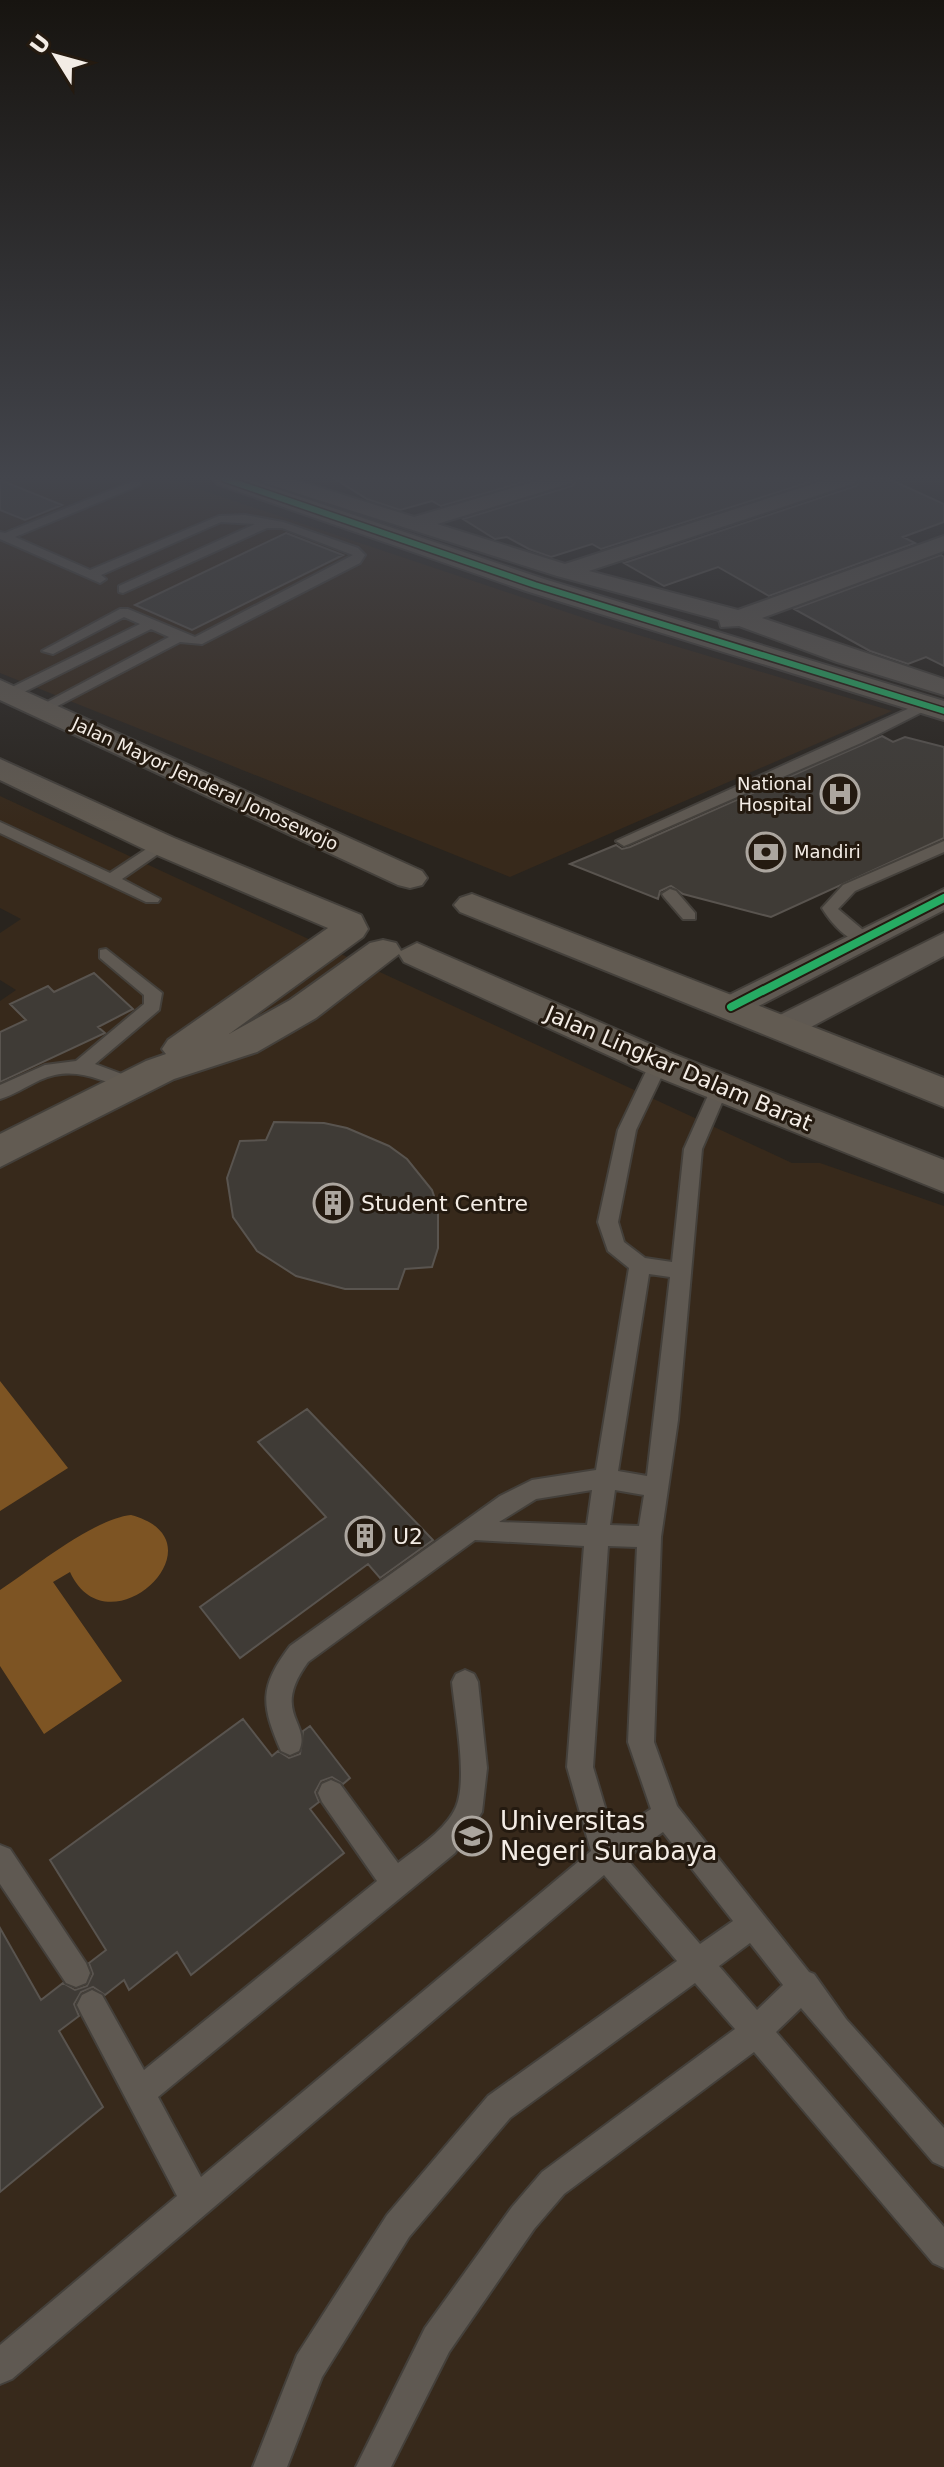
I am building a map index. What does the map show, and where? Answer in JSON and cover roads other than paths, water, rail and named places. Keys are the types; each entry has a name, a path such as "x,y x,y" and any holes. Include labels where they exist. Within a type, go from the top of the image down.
{"main road":[{"path":"564,594 699,636 936,692"},
{"name":"Jalan Mayor Jenderal Jonosewojo","path":"5,692 410,878"},
{"path":"0,768 162,845 349,926"},
{"path":"146,1077 349,926 353,901 363,892 376,885 410,878 455,888 486,911 944,1093"},
{"path":"0,1152 146,1077 243,1043 303,1009 414,956 486,911"},
{"name":"Jalan Lingkar Dalam Barat","path":"349,926 369,946 414,956 659,1063 944,1177"}],"street":[{"path":"651,594 739,618 936,692"},
{"path":"699,636 804,594"},
{"path":"731,1007 944,898"},
{"path":"782,1028 944,943"}],"lane":[{"path":"123,594 124,612"},
{"path":"124,612 179,637 197,641 290,594"},
{"path":"48,651 124,612"},
{"path":"5,692 150,624"},
{"path":"41,709 179,637"},
{"path":"624,841 856,740 936,692"},
{"path":"0,827 152,899"},
{"path":"111,879 162,845"},
{"path":"863,939 836,918 830,908 849,888 944,846"},
{"path":"670,894 689,916"},
{"path":"83,1064 153,1006 153,993 106,954"},
{"path":"659,1063 627,1130 608,1222 615,1246 640,1265 682,1271"},
{"path":"0,1093 58,1066 83,1064 146,1077"},
{"path":"720,1086 693,1149 667,1420 649,1537 641,1742 666,1814 804,1984 836,2029 944,2151"},
{"path":"640,1265 597,1533 580,1767 606,1856 944,2252"},
{"path":"290,1742 274,1703 280,1677 299,1654 474,1530 532,1490 605,1478 655,1487"},
{"path":"474,1530 510,1535 597,1533 649,1537"},
{"path":"141,2092 394,1881 445,1843 469,1812 474,1768 465,1682"},
{"path":"331,1793 394,1881"},
{"path":"0,2367 606,1856 666,1814"},
{"path":"0,1859 76,1973"},
{"path":"270,2467 309,2367 398,2226 499,2107 754,1923"},
{"path":"373,2467 437,2340 523,2218 553,2183 754,2033 804,1984"},
{"path":"92,2005 197,2201"}],"place":[{"name":"National Hospital","path":"840,794"},
{"name":"Mandiri","path":"766,852"},
{"name":"Student Centre","path":"333,1203"},
{"name":"U2","path":"365,1536"},
{"name":"Universitas Negeri Surabaya","path":"472,1836"}]}
